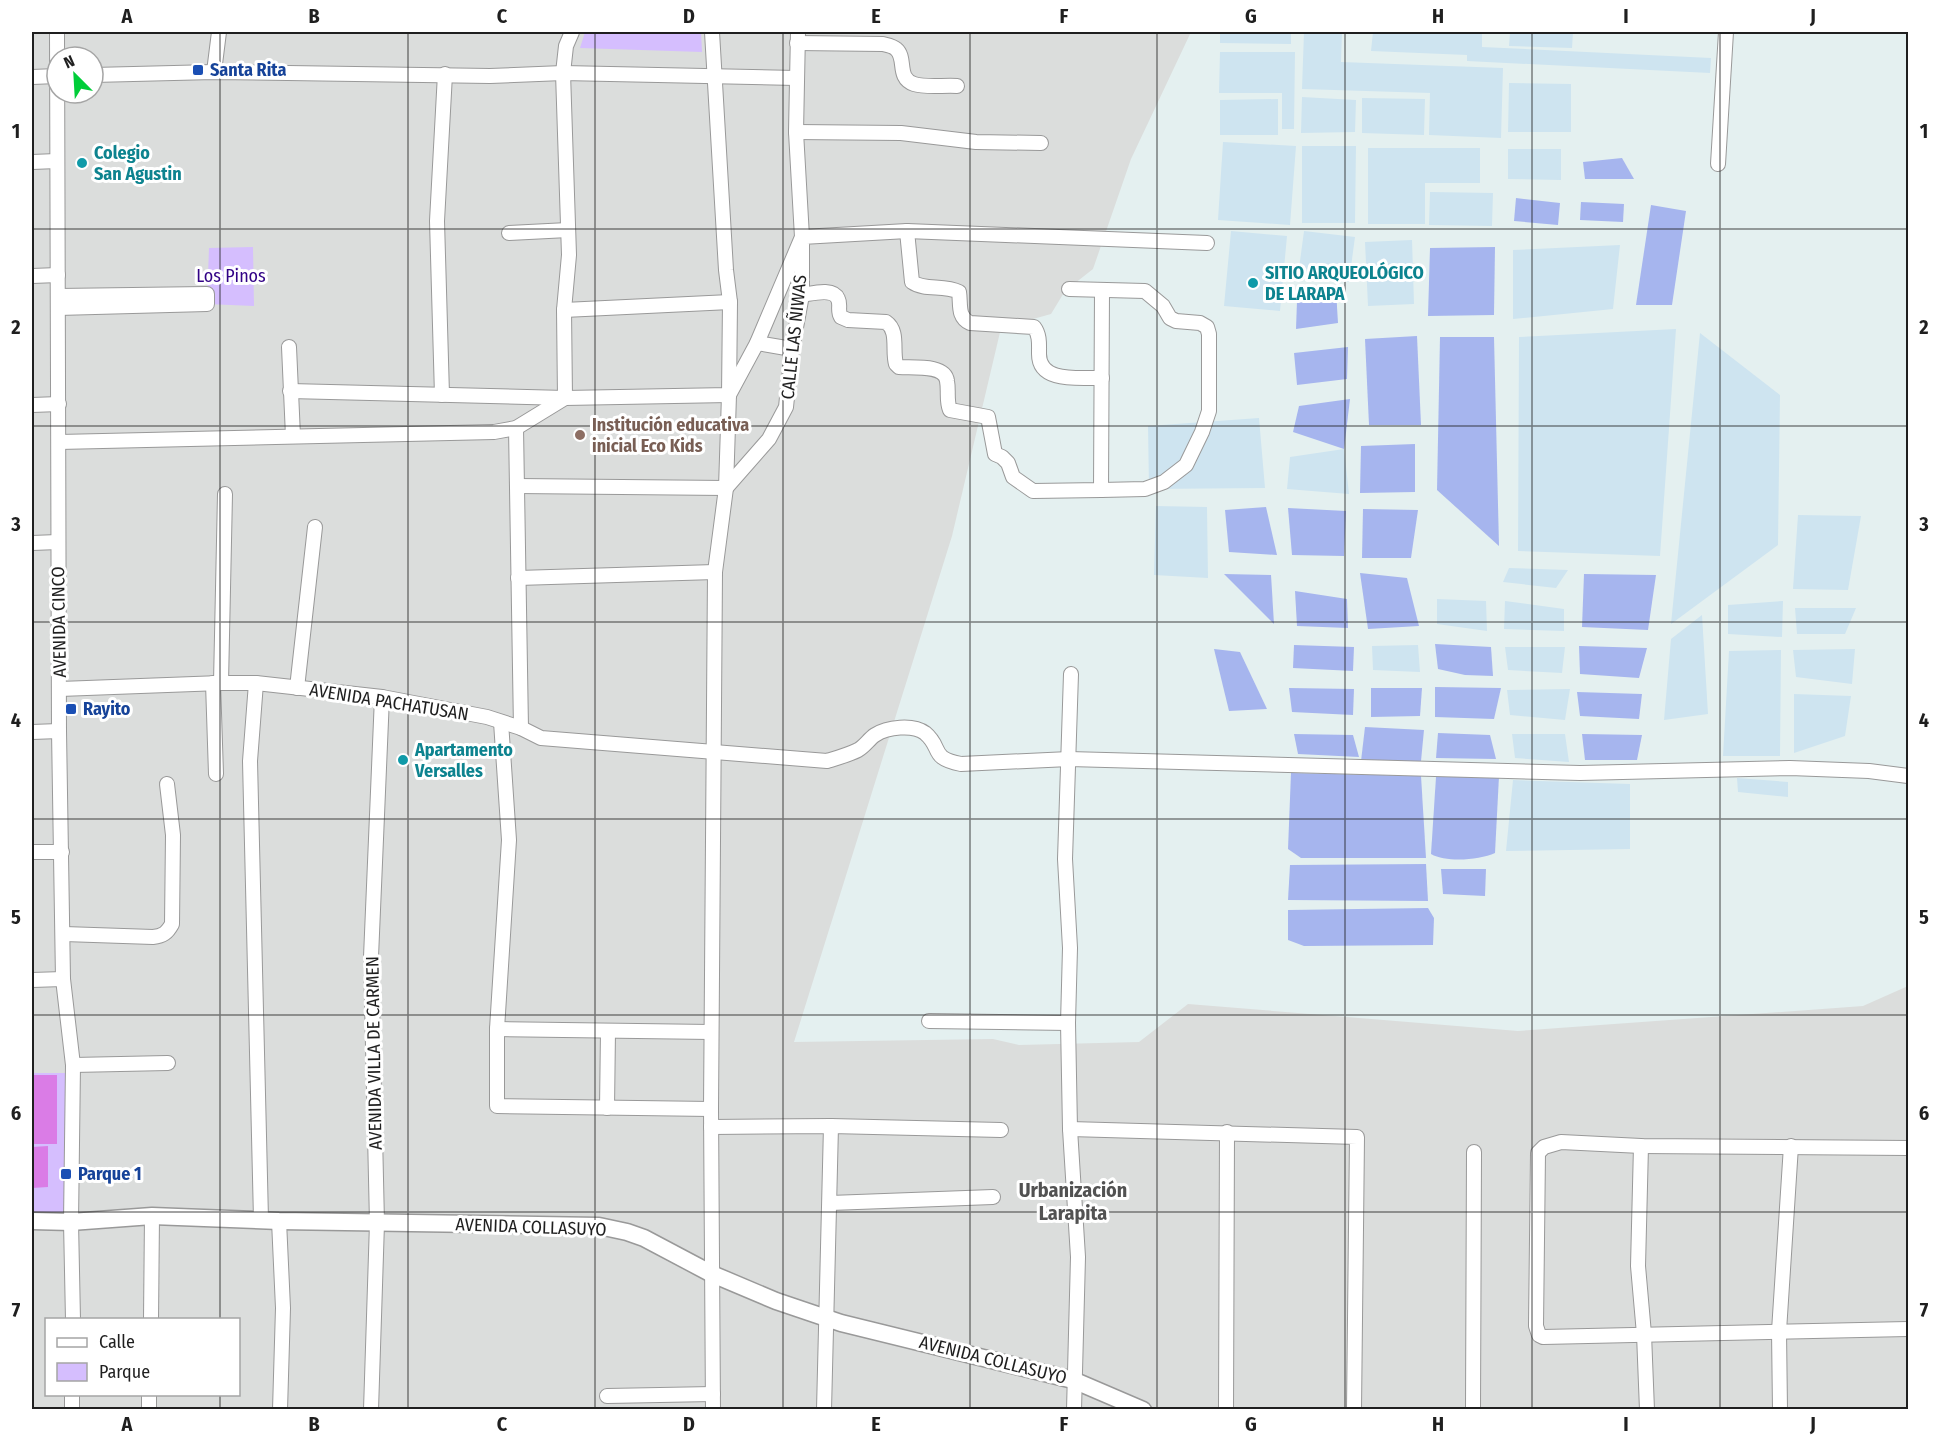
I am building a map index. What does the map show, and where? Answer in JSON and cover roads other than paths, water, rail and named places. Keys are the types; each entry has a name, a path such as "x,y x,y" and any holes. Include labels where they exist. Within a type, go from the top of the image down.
{"street":[{"path":"214,72 219,32"},
{"path":"565,398 564,310 569,255 562,73 566,46 572,32"},
{"path":"712,32 726,270 730,302 726,488 715,572 711,1032 713,1410"},
{"path":"1718,164 1726,32"},
{"path":"798,37 895,47 900,53 906,80 915,84 957,86"},
{"name":"CALLE LAS ÑIWAS","path":"726,488 769,439 786,407 792,349 802,295 802,237 796,132 798,37"},
{"path":"105,75 214,72 511,76 562,73 796,78"},
{"path":"442,395 437,221 445,74"},
{"name":"AVENIDA CINCO","path":"56,105 59,731 63,979 73,1065 71,1222 73,1318"},
{"path":"796,132 901,133 976,142 1041,143"},
{"path":"32,162 57,161"},
{"path":"509,232 568,230"},
{"path":"729,395 757,343 802,237 907,231 1207,243"},
{"path":"907,231 912,282 919,286 950,287 959,292 961,316 970,323 1034,327 1039,333 1039,360 1047,373 1057,376 1102,378"},
{"path":"32,276 58,275"},
{"path":"802,295 826,292 835,294 841,317 848,320 886,322 890,325 894,332 896,364 899,367 937,369 944,373 947,378 950,410 988,417 994,454 1002,457 1008,463 1013,477 1033,491 1145,489 1164,482 1186,465 1209,411 1209,334 1207,327 1200,323 1176,321 1170,318 1163,306 1145,291 1069,289"},
{"path":"1101,490 1102,291"},
{"path":"207,294 207,304 58,302 207,294"},
{"path":"564,310 730,302"},
{"path":"757,343 792,349"},
{"path":"289,347 293,436"},
{"path":"290,391 565,398 729,395"},
{"path":"59,442 494,432 516,428 565,398"},
{"path":"32,405 59,404"},
{"path":"516,428 521,728"},
{"path":"517,486 726,488"},
{"path":"216,774 217,683 225,494"},
{"path":"297,688 315,528"},
{"path":"32,543 57,542"},
{"path":"518,578 715,572"},
{"path":"1071,675 1065,859 1070,948 1068,1023 1070,1129 1078,1257 1074,1410"},
{"path":"256,683 250,761 261,1220"},
{"name":"AVENIDA PACHATUSAN","path":"60,689 256,683 382,698 487,717 521,728 541,738 827,761 860,749 874,735 887,730 913,728 923,731 932,741 938,754 946,761 961,764 1069,759 1580,773 1790,768 1869,771 1908,776"},
{"name":"AVENIDA VILLA DE CARMEN","path":"371,1410 377,1223 371,957 382,698"},
{"path":"501,722 508,840 497,1029 497,1106 711,1109"},
{"path":"32,732 59,731"},
{"path":"63,934 153,937 162,936 169,931 172,924 173,835 167,784"},
{"path":"32,852 62,852"},
{"path":"32,980 63,979"},
{"path":"929,1021 1068,1023"},
{"path":"497,1029 711,1032"},
{"path":"606,1108 608,1031"},
{"path":"73,1065 168,1063"},
{"path":"711,1127 831,1126 1001,1130"},
{"path":"824,1410 831,1126"},
{"path":"1070,1129 1357,1137 1354,1410"},
{"path":"1226,1410 1227,1132"},
{"path":"1908,1148 1641,1146 1561,1142 1544,1147 1538,1153 1536,1326 1539,1335 1543,1337 1908,1329"},
{"path":"1641,1146 1638,1266 1647,1410"},
{"path":"1780,1410 1779,1331 1791,1146"},
{"path":"1473,1410 1474,1152"},
{"path":"830,1203 993,1197"},
{"path":"151,1318 152,1216"},
{"name":"AVENIDA COLLASUYO","path":"32,1221 71,1222 152,1216 279,1221 599,1226 644,1238 712,1275 776,1301 841,1323 1073,1380 1143,1410"},
{"path":"279,1221 283,1308 280,1410"},
{"path":"607,1396 713,1394"}],"place":[{"name":"Santa Rita","path":"198,70"},
{"name":"Colegio San Agustin","path":"82,163"},
{"name":"SITIO ARQUEOLÓGICO DE LARAPA","path":"1253,283"},
{"name":"Institución educativa inicial Eco Kids","path":"580,435"},
{"name":"Rayito","path":"71,709"},
{"name":"Apartamento Versalles","path":"403,760"},
{"name":"Parque 1","path":"66,1174"}],"district":[{"name":"Urbanización Larapita","path":"1073,1202"}],"park label":[{"name":"Los Pinos","path":"231,276"}]}
